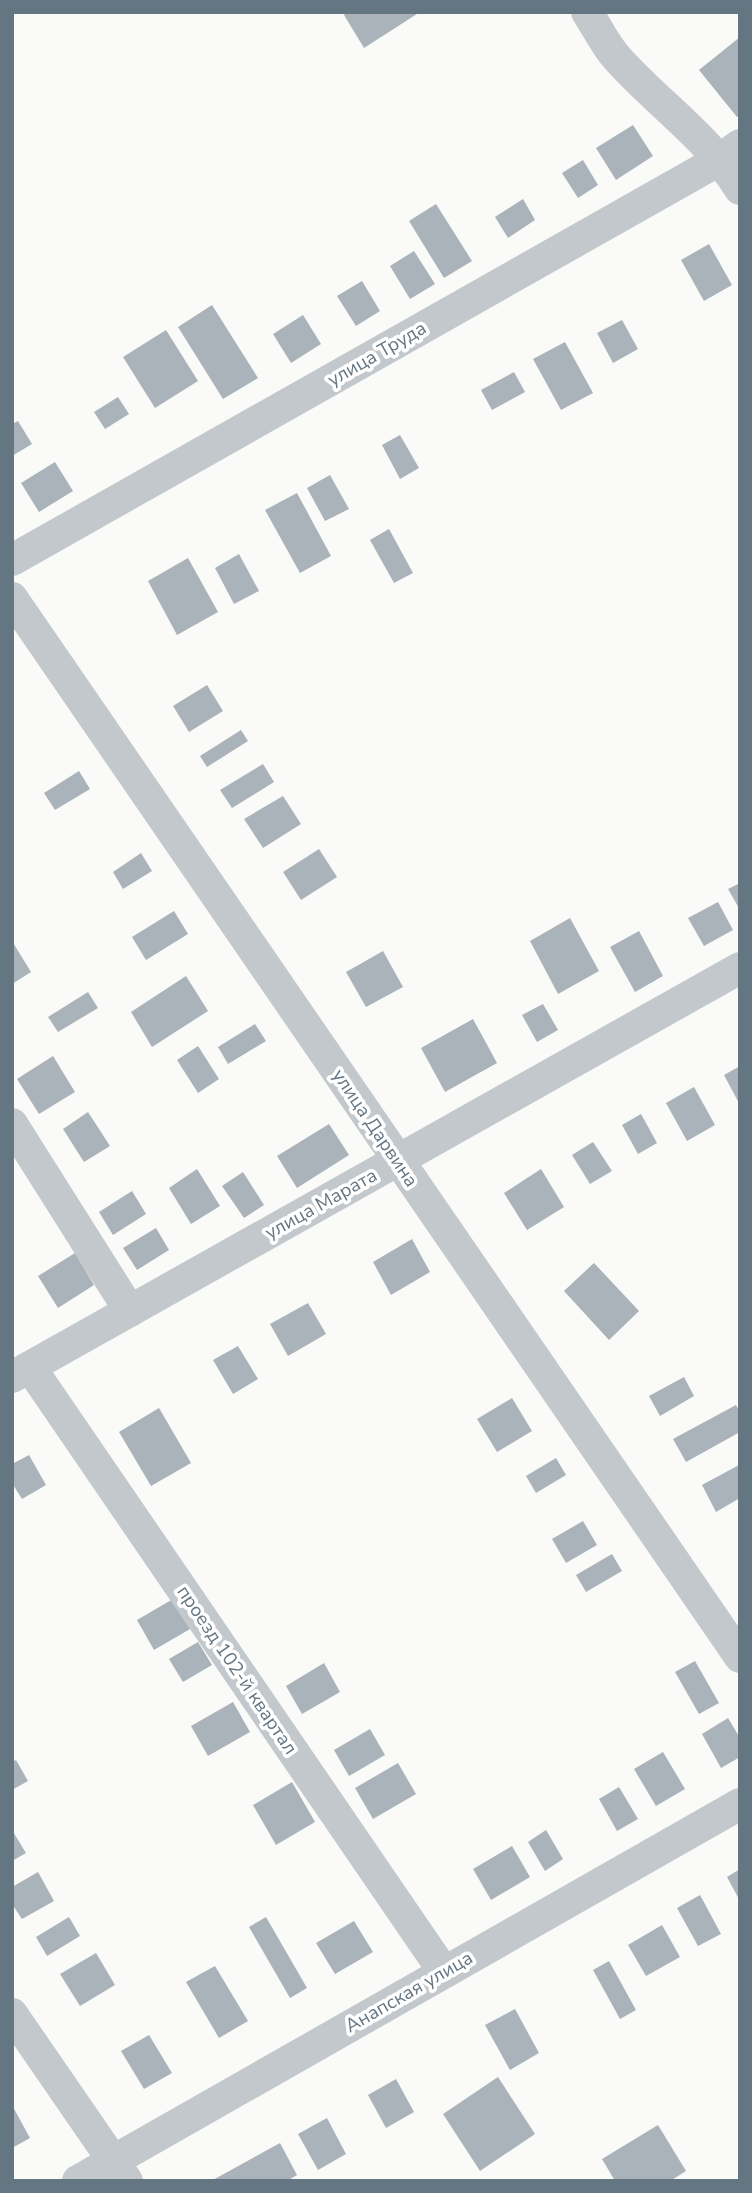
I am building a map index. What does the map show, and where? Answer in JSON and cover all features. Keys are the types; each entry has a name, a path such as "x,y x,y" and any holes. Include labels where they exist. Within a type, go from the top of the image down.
{"street":[{"path":"587,12 614,55 669,111 731,152 740,189"},
{"name":"улица Труда","path":"12,560 731,152"},
{"name":"улица Дарвина","path":"12,598 740,1657"},
{"name":"улица Марата","path":"21,1372 740,968"},
{"path":"12,1124 130,1311"},
{"name":"проезд 102-й квартал","path":"21,1372 444,1972"},
{"name":"Анапская улица","path":"78,2181 120,2171 444,1972 740,1804"},
{"path":"12,2014 120,2171"}],"building":[{"path":"347,12 420,12 364,48 344,15"},
{"path":"740,37 740,115 737,117 699,70"},
{"path":"633,125 653,156 616,180 596,148"},
{"path":"583,160 598,185 578,198 562,173"},
{"path":"523,199 535,220 508,238 495,217"},
{"path":"436,204 472,261 444,278 409,221"},
{"path":"709,244 732,285 704,301 681,260"},
{"path":"414,251 435,284 410,299 390,266"},
{"path":"362,281 380,311 356,326 337,296"},
{"path":"212,305 258,378 223,399 178,327"},
{"path":"303,315 321,344 291,363 273,334"},
{"path":"622,320 638,349 613,363 597,333"},
{"path":"166,330 198,381 155,408 123,357"},
{"path":"565,342 593,393 561,410 533,359"},
{"path":"514,372 525,392 492,410 481,390"},
{"path":"118,397 129,414 105,429 94,412"},
{"path":"18,421 32,444 12,456 12,424"},
{"path":"400,435 419,468 400,479 382,445"},
{"path":"55,462 73,491 39,512 21,483"},
{"path":"330,475 349,509 325,521 307,488"},
{"path":"297,493 331,556 300,573 265,510"},
{"path":"389,529 413,573 394,583 370,540"},
{"path":"239,554 259,591 234,604 215,568"},
{"path":"188,558 218,612 177,635 148,581"},
{"path":"207,685 223,711 189,732 173,706"},
{"path":"241,730 248,741 207,767 200,756"},
{"path":"263,764 274,782 232,808 220,790"},
{"path":"79,771 90,789 55,810 44,793"},
{"path":"283,796 301,824 263,848 244,819"},
{"path":"319,849 337,877 301,900 283,872"},
{"path":"141,853 152,871 123,889 113,872"},
{"path":"740,883 740,910 728,889"},
{"path":"718,902 733,930 704,946 688,918"},
{"path":"174,911 188,934 146,960 132,937"},
{"path":"570,918 599,971 558,994 530,941"},
{"path":"639,931 663,976 635,992 610,947"},
{"path":"12,941 31,972 12,984"},
{"path":"383,951 403,987 366,1007 346,972"},
{"path":"186,976 208,1011 152,1047 131,1012"},
{"path":"88,992 98,1008 58,1032 48,1017"},
{"path":"543,1004 558,1030 537,1042 522,1015"},
{"path":"473,1019 497,1063 445,1092 421,1048"},
{"path":"255,1024 266,1041 228,1064 218,1047"},
{"path":"198,1046 219,1079 198,1093 177,1060"},
{"path":"53,1056 75,1092 39,1114 17,1079"},
{"path":"740,1066 740,1105 724,1075"},
{"path":"694,1087 715,1125 687,1141 666,1103"},
{"path":"88,1112 110,1146 84,1162 63,1129"},
{"path":"641,1114 657,1143 638,1154 622,1125"},
{"path":"329,1124 349,1155 297,1188 277,1156"},
{"path":"593,1142 612,1171 590,1184 572,1155"},
{"path":"197,1169 220,1206 191,1224 169,1188"},
{"path":"541,1169 564,1207 527,1230 504,1193"},
{"path":"243,1172 264,1205 244,1218 222,1186"},
{"path":"132,1191 146,1214 113,1235 99,1212"},
{"path":"156,1228 169,1250 137,1270 123,1248"},
{"path":"412,1239 430,1272 391,1295 373,1262"},
{"path":"75,1253 94,1285 58,1308 38,1276"},
{"path":"594,1263 639,1311 609,1340 564,1291"},
{"path":"308,1303 326,1334 288,1356 270,1324"},
{"path":"238,1346 258,1379 233,1394 213,1360"},
{"path":"684,1377 694,1396 660,1416 649,1396"},
{"path":"512,1398 532,1431 497,1452 477,1419"},
{"path":"736,1405 740,1412 740,1432 686,1462 673,1439"},
{"path":"159,1408 191,1463 151,1486 119,1432"},
{"path":"29,1455 46,1485 22,1499 12,1483 12,1464"},
{"path":"556,1458 566,1475 536,1493 526,1476"},
{"path":"739,1465 740,1498 716,1512 702,1485"},
{"path":"583,1521 597,1545 566,1563 552,1539"},
{"path":"612,1554 622,1571 586,1592 576,1575"},
{"path":"173,1599 190,1629 154,1650 137,1620"},
{"path":"198,1642 212,1665 183,1682 169,1659"},
{"path":"695,1661 719,1703 699,1714 675,1672"},
{"path":"324,1663 340,1692 302,1714 286,1686"},
{"path":"233,1702 250,1732 208,1756 191,1726"},
{"path":"728,1718 740,1738 740,1757 721,1768 702,1734"},
{"path":"370,1729 385,1755 349,1776 334,1750"},
{"path":"663,1752 685,1789 656,1806 634,1769"},
{"path":"16,1760 28,1781 12,1790 12,1762"},
{"path":"398,1763 416,1794 373,1819 355,1788"},
{"path":"292,1782 315,1822 276,1845 253,1805"},
{"path":"619,1787 638,1819 617,1831 599,1799"},
{"path":"12,1830 26,1853 12,1861"},
{"path":"546,1830 563,1859 545,1871 528,1842"},
{"path":"512,1846 530,1877 491,1900 473,1869"},
{"path":"740,1869 740,1901 727,1877"},
{"path":"38,1872 54,1901 22,1919 12,1904 12,1887"},
{"path":"700,1895 721,1934 698,1946 677,1908"},
{"path":"69,1917 80,1936 47,1956 36,1937"},
{"path":"266,1917 307,1988 290,1998 249,1927"},
{"path":"354,1921 373,1952 335,1974 316,1943"},
{"path":"662,1925 680,1957 646,1976 628,1945"},
{"path":"96,1953 115,1985 80,2006 60,1974"},
{"path":"609,1961 636,2010 620,2019 593,1970"},
{"path":"215,1966 248,2021 219,2038 186,1982"},
{"path":"515,2009 539,2053 510,2070 485,2025"},
{"path":"149,2035 172,2073 144,2089 121,2051"},
{"path":"498,2077 535,2134 480,2171 443,2114"},
{"path":"396,2079 414,2112 386,2128 368,2095"},
{"path":"12,2105 30,2138 12,2148"},
{"path":"327,2118 346,2154 318,2170 298,2134"},
{"path":"658,2125 686,2171 670,2181 615,2181 602,2159"},
{"path":"280,2143 297,2175 287,2181 211,2181"}]}
